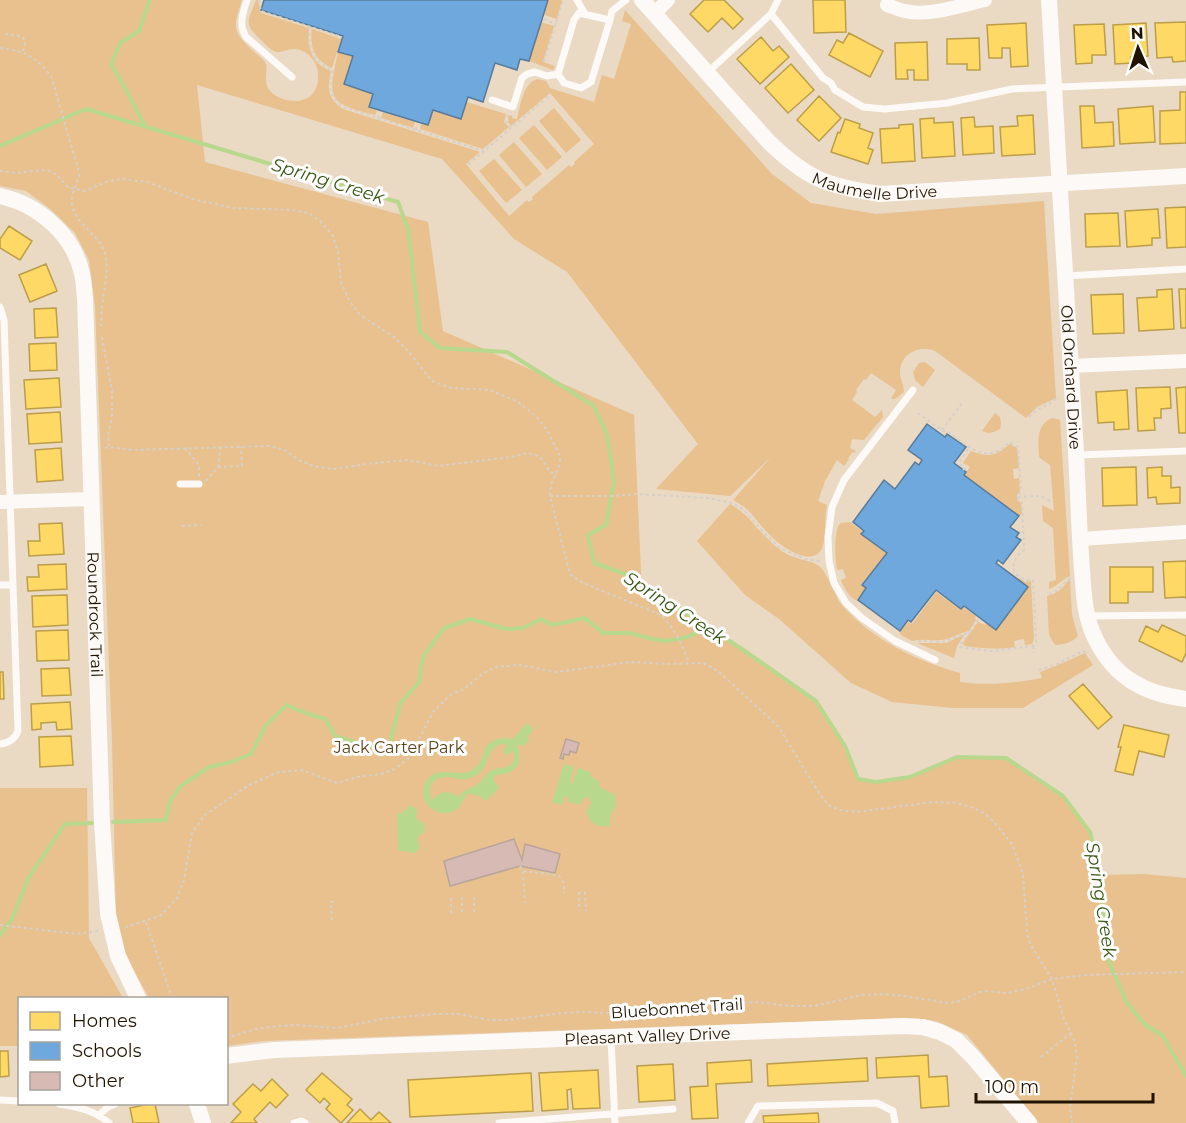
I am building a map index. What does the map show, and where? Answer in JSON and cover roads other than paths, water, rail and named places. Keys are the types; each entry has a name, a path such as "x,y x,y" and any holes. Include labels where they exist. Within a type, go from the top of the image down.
{"street":[{"name":"Maumelle Drive","path":"642,0 787,160 806,174 826,183 880,194 1186,176"},
{"path":"655,13 668,0"},
{"path":"887,5 916,13 985,0"},
{"name":"Old Orchard Drive","path":"1049,0 1086,616 1105,657 1124,676 1147,690 1186,699"},
{"name":"Roundrock Trail","path":"0,196 25,204 42,214 60,231 77,257 82,273 85,298 102,824 108,914 118,956 137,997"},
{"path":"1071,366 1186,361"},
{"path":"6,502 92,499"},
{"path":"1080,539 1186,532"},
{"name":"Pleasant Valley Drive","path":"228,1056 274,1050 923,1027 956,1040 973,1057 1026,1122"},
{"path":"197,1105 203,1123"}],"lane":[{"path":"247,0 242,16 242,32 292,76"},
{"path":"577,0 585,14"},
{"path":"558,74 564,83 581,88 591,82 612,11 626,0"},
{"path":"707,72 771,14 778,0"},
{"path":"558,74 574,20 579,13 610,20"},
{"path":"771,14 823,78 831,82 835,90 863,107 885,109 947,103 1012,89 1186,82"},
{"path":"492,100 513,107 522,78 527,74 535,72 547,76 558,74"},
{"path":"1065,276 1186,269"},
{"path":"0,307 4,320 6,502 14,585 18,731 11,741 0,744"},
{"path":"913,390 844,480 832,507 828,537 829,561 834,583 846,603 862,618 895,641 935,660"},
{"path":"1076,455 1186,451"},
{"path":"180,484 199,484"},
{"path":"0,585 14,585"},
{"path":"1086,616 1186,615"},
{"path":"611,1038 615,1123"},
{"path":"0,1100 18,1101"},
{"path":"748,1123 758,1106 877,1103 892,1111 895,1123"},
{"path":"66,1105 81,1107 99,1115 109,1123"},
{"path":"99,1115 113,1105"},
{"path":"499,1123 673,1109"},
{"path":"294,1123 301,1121 305,1123"}],"waterway":[{"path":"145,126 111,65 120,43 139,31 150,0"},
{"name":"Spring Creek","path":"0,146 86,109 398,202 408,229 420,332 440,348 507,352 594,406 607,435 614,481 606,525 588,535 594,563 625,574 742,649 816,701 845,746 858,779 876,782 910,777 957,757 1006,758 1063,796 1090,832 1100,875 1107,957 1126,1001 1144,1024 1163,1036 1186,1076"},
{"path":"113,822 166,820 170,801 181,786 209,767 251,754 266,725 287,705 325,719 335,736 367,746 390,742 400,704 419,682 423,657 444,628 470,619 506,629 523,628 541,619 552,625 585,618 603,633 629,633 667,641 695,634 706,626"},
{"path":"0,935 12,919 29,877 65,824 92,823"}],"park label":[{"name":"Jack Carter Park","path":"399,747"}]}
